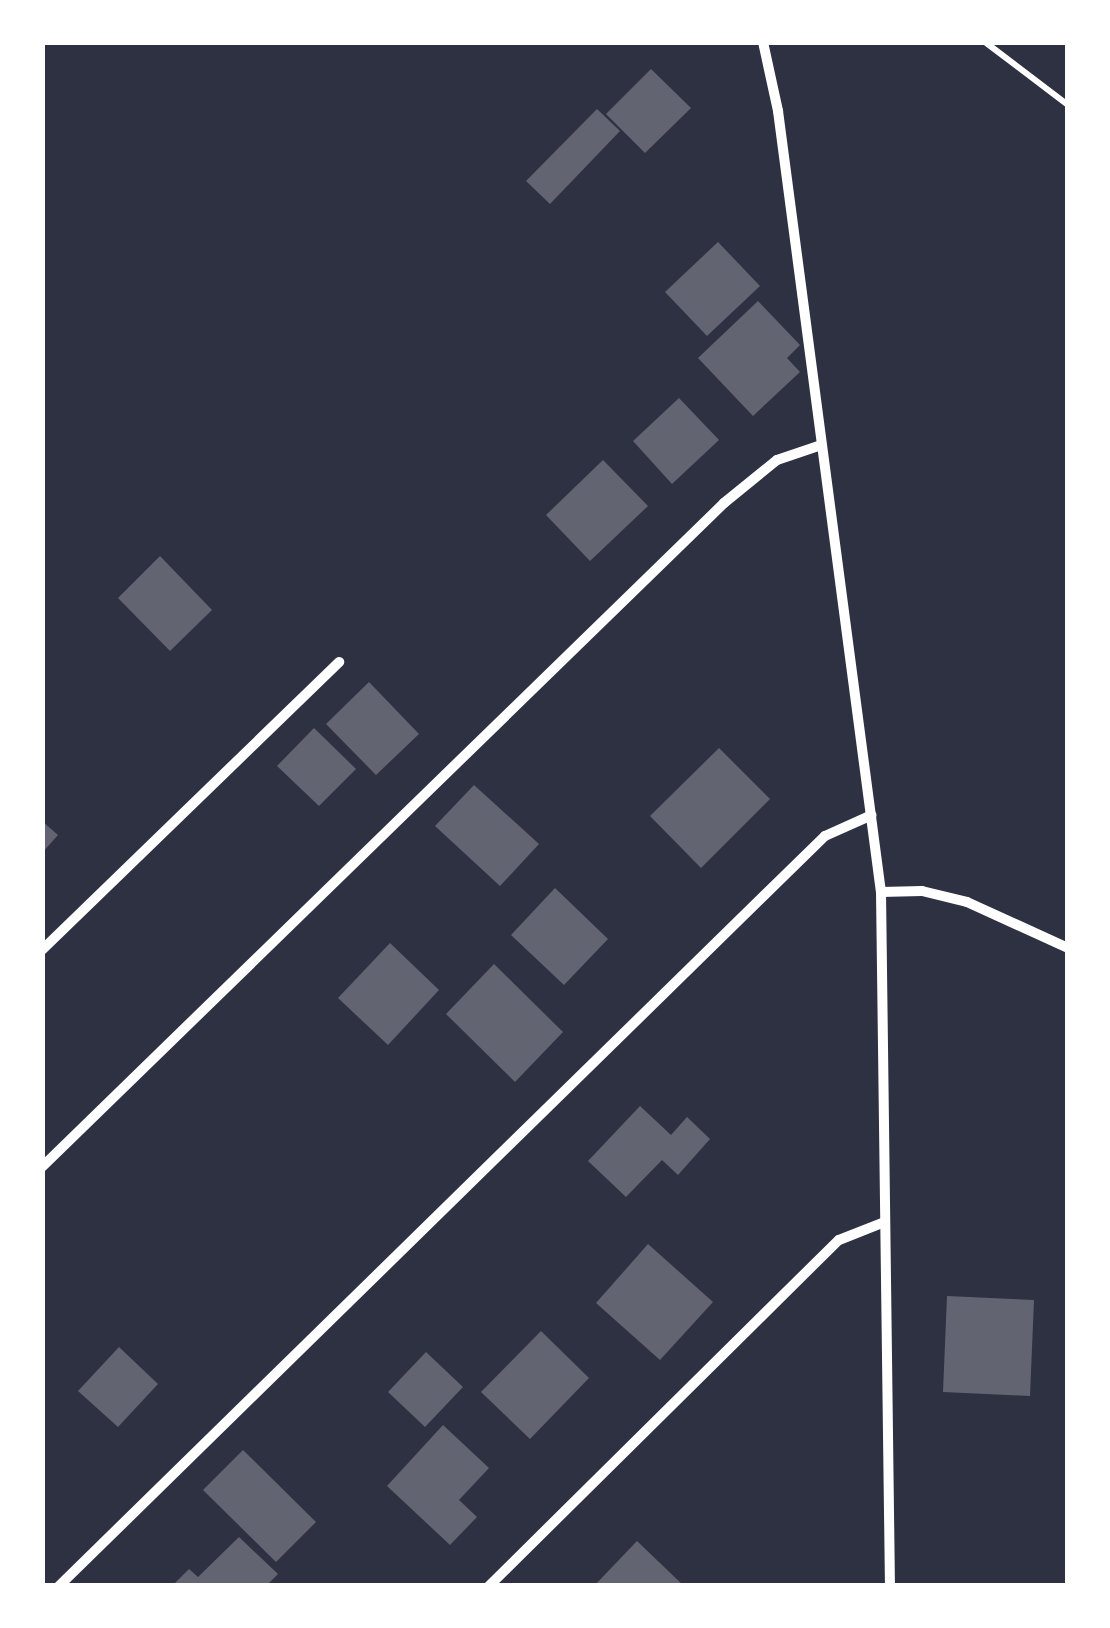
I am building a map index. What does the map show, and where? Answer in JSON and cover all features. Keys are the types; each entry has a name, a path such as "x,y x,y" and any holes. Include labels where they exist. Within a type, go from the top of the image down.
{"street":[{"path":"763,42 881,892 882,1223 890,1586"},
{"path":"42,1167 724,503 777,460 821,445"},
{"path":"42,950 339,662"},
{"path":"59,1586 826,836 872,815"},
{"path":"881,892 940,893 1068,948"},
{"path":"489,1586 839,1240 882,1223"}],"path":[{"path":"985,42 1068,105"}],"building":[{"path":"651,69 691,108 645,153 606,114"},
{"path":"597,109 620,131 550,204 526,181"},
{"path":"718,242 760,286 707,336 665,292"},
{"path":"758,301 800,345 787,358 800,372 753,416 698,358"},
{"path":"679,398 719,440 672,484 633,441"},
{"path":"603,460 648,506 590,561 546,515"},
{"path":"160,556 212,610 170,651 118,598"},
{"path":"369,682 419,734 376,775 326,724"},
{"path":"314,728 356,769 319,806 277,766"},
{"path":"719,748 770,799 701,868 650,816"},
{"path":"474,785 539,844 500,886 435,826"},
{"path":"42,821 58,835 42,853"},
{"path":"555,888 608,939 564,985 511,935"},
{"path":"390,943 439,990 388,1045 338,998"},
{"path":"494,964 563,1032 515,1082 446,1014"},
{"path":"640,1106 671,1135 687,1117 710,1139 678,1175 662,1160 626,1197 588,1161"},
{"path":"648,1244 713,1302 660,1360 596,1303"},
{"path":"947,1296 1034,1300 1030,1396 943,1392"},
{"path":"541,1331 589,1378 530,1439 481,1392"},
{"path":"119,1347 158,1384 118,1427 78,1391"},
{"path":"426,1352 463,1387 425,1427 388,1392"},
{"path":"443,1425 489,1468 459,1500 477,1517 450,1545 387,1486"},
{"path":"243,1450 316,1522 276,1562 203,1490"},
{"path":"239,1537 278,1574 266,1586 172,1586 189,1569 198,1577"},
{"path":"637,1541 684,1586 594,1586"}]}
